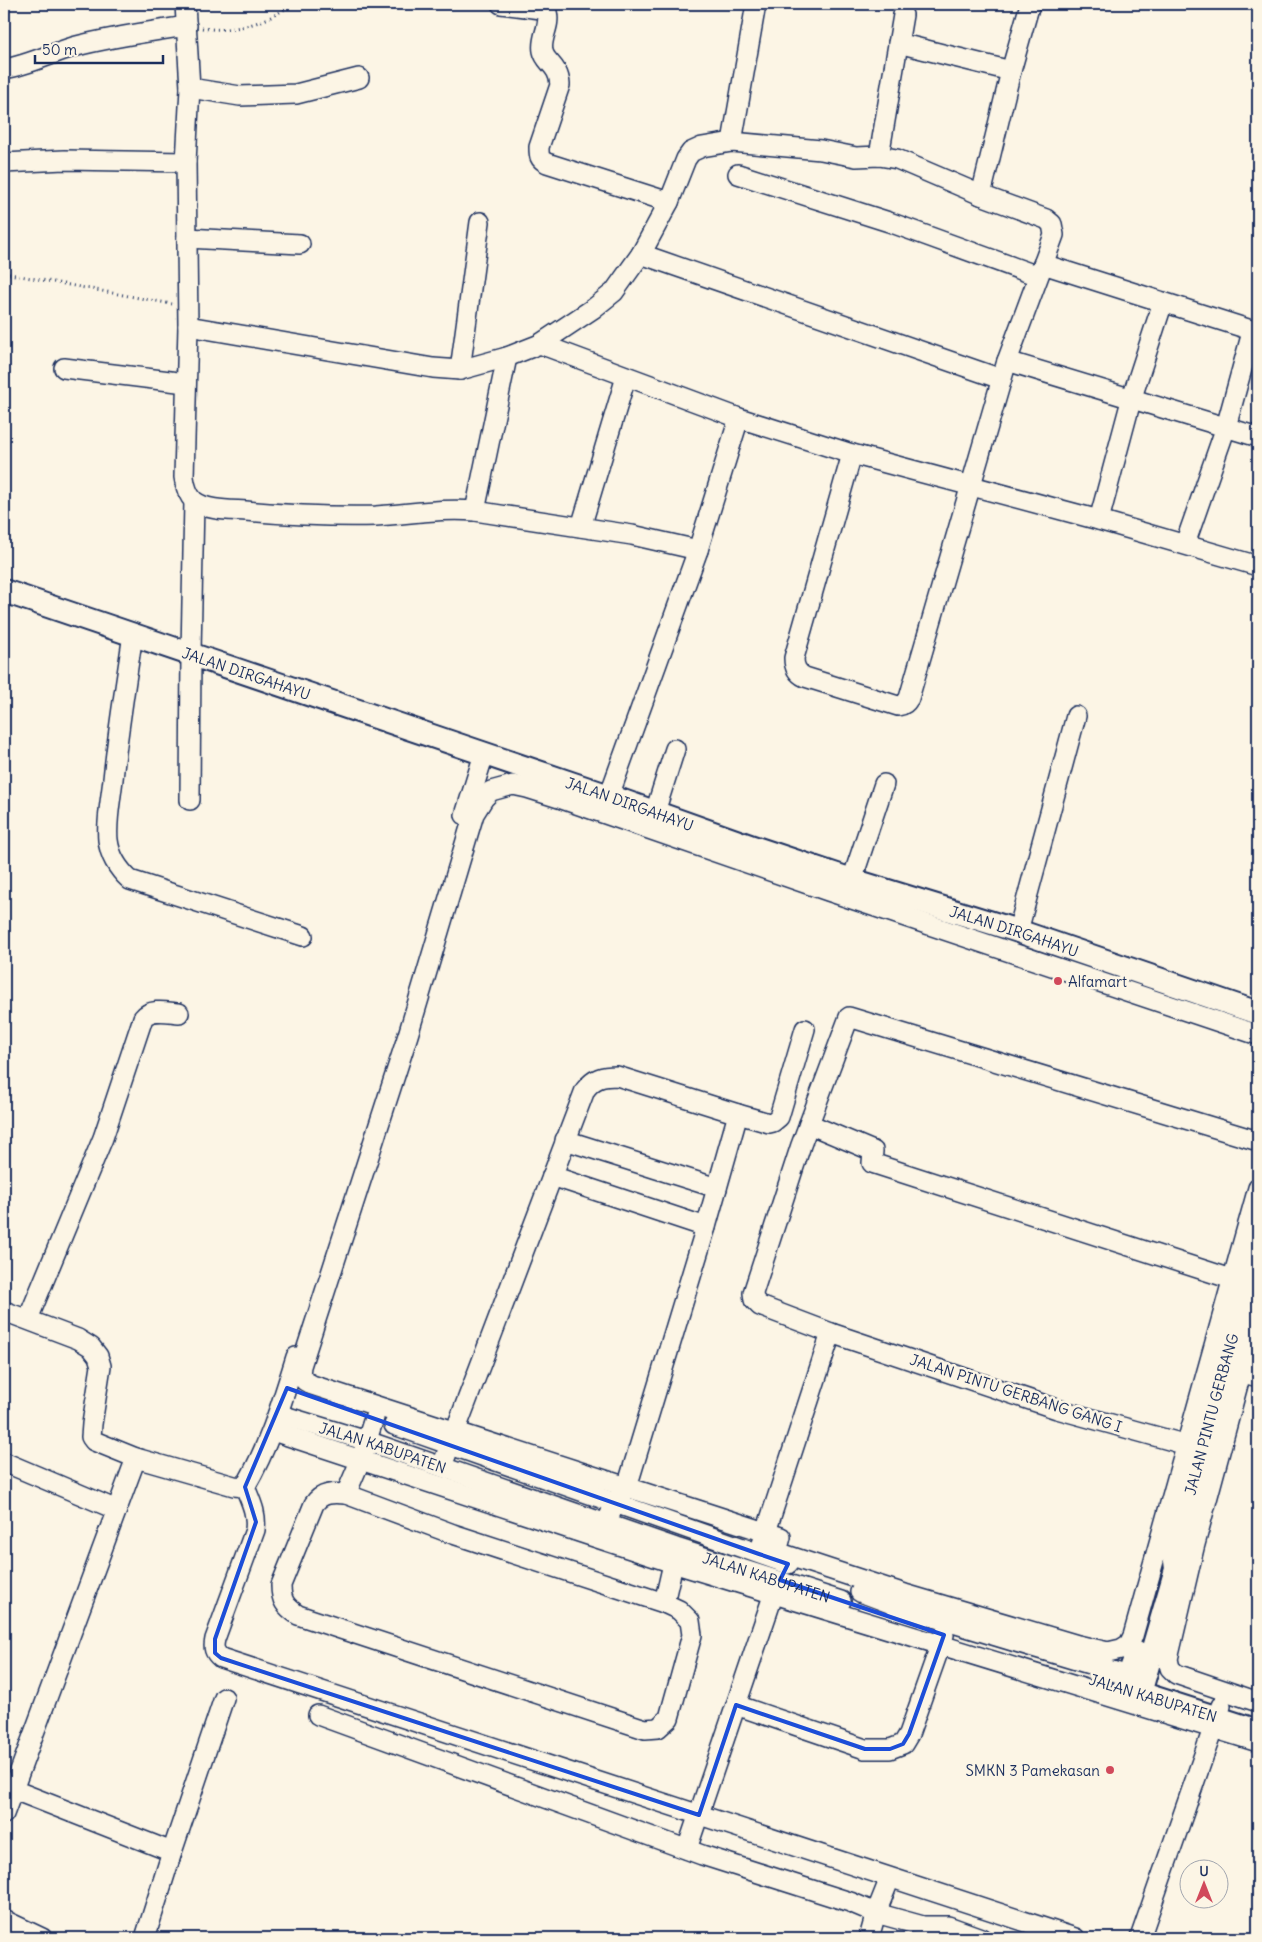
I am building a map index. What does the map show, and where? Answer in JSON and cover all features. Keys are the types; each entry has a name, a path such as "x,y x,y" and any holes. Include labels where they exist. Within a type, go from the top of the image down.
{"main road":[{"name":"JALAN DIRGAHAYU","path":"4,591 191,653 852,880 1018,930 1258,1013"},
{"name":"JALAN PINTU GERBANG","path":"1134,1684 1150,1637 1163,1566 1174,1552 1194,1447 1241,1372 1250,1270"},
{"name":"JALAN KABUPATEN","path":"1134,1684 1217,1718 1258,1731"},
{"name":"JALAN KABUPATEN","path":"1217,1718 1258,1718"}],"street":[{"path":"185,4 190,88 186,162 188,326 184,477 185,486 194,501 190,800"},
{"path":"501,4 541,8 547,12 549,19 542,46 543,54 555,68 560,78 560,85 539,147 541,160 669,202"},
{"path":"732,142 756,4"},
{"path":"981,195 1011,71 1030,4"},
{"path":"879,156 903,15"},
{"path":"4,69 16,67 59,51 107,38 186,26"},
{"path":"898,43 1011,71"},
{"path":"190,88 240,96 296,94 359,78"},
{"path":"188,326 433,368 460,370 507,357 540,344 587,313 614,292 641,254 669,202 686,159 691,152 702,147 732,142 821,150 856,157 879,156 904,161 981,195 1046,219 1052,224 1054,235 1004,370 908,698 906,703 898,706 805,677 800,674 794,663 852,454"},
{"path":"4,163 64,160 186,162"},
{"path":"738,174 1041,270 1163,302 1248,329 1251,336 1226,426 1185,544"},
{"path":"460,370 480,222"},
{"path":"187,238 300,244"},
{"path":"641,254 1004,370 1132,398 1258,437"},
{"path":"1099,520 1132,398 1163,302"},
{"path":"540,344 740,418 852,454 1099,520 1258,566"},
{"path":"475,510 507,357"},
{"path":"64,368 186,382"},
{"path":"581,528 626,377"},
{"path":"608,796 698,550 740,418"},
{"path":"194,501 222,509 298,515 378,516 453,509 475,510 632,535 698,550"},
{"path":"133,634 109,812 108,840 113,858 120,870 130,880 303,936"},
{"path":"1018,930 1076,716"},
{"path":"655,812 675,749"},
{"path":"245,1487 255,1471 275,1422 484,754"},
{"path":"852,880 884,784"},
{"path":"1258,1035 819,888 562,799 513,785 491,791 474,814 408,1035 299,1370 304,1381 312,1385 452,1438 626,1487 781,1537 777,1552 905,1594 1078,1646 1108,1652 1121,1649 1128,1644 1133,1636 1250,1270 1258,1188"},
{"path":"28,1319 103,1138 143,1018 153,1012 179,1013"},
{"name":"JALAN PINTU GERBANG GANG I","path":"1194,1447 1057,1409 831,1333 760,1306 754,1300 753,1293 801,1145 849,1017 1258,1141"},
{"path":"442,1466 565,1140 585,1090 591,1081 602,1076 617,1076 769,1123 779,1117 805,1029"},
{"path":"606,1524 615,1503 626,1487 706,1227 738,1114"},
{"path":"809,1124 873,1151 872,1163 1250,1270"},
{"path":"565,1140 717,1188"},
{"path":"552,1176 706,1227"},
{"path":"4,1310 78,1340 91,1347 98,1356 101,1366 91,1437 100,1444 136,1458 220,1484 245,1487"},
{"path":"1258,1310 1194,1548 1168,1659 1170,1668 1176,1674 1258,1702"},
{"path":"752,1573 831,1333"},
{"name":"JALAN KABUPATEN","path":"286,1388 374,1418 452,1438 615,1503 759,1554 780,1579 942,1640 1134,1684"},
{"path":"346,1494 361,1459 374,1418"},
{"path":"275,1422 361,1459 675,1556 780,1579 687,1849"},
{"name":"JALAN KABUPATEN","path":"275,1422 367,1441 442,1466 606,1524 675,1556 903,1608 1134,1684"},
{"path":"4,1814 136,1458"},
{"path":"4,1462 117,1510"},
{"path":"245,1487 256,1512 255,1530 215,1639 215,1653 221,1658 1075,1938"},
{"path":"332,1494 346,1494 453,1534 664,1603 680,1610 690,1621 692,1635 669,1718 658,1728 645,1729 298,1615 287,1608 282,1595 282,1584 314,1504 318,1498 332,1494"},
{"path":"664,1603 682,1527"},
{"path":"736,1705 865,1749 890,1749 903,1744 909,1734 942,1640 1217,1718 1258,1742"},
{"path":"145,1938 224,1698"},
{"path":"318,1715 687,1849 850,1902 926,1932 948,1926 981,1938"},
{"path":"1140,1938 1217,1718"},
{"path":"580,1809 591,1780"},
{"path":"14,1790 172,1852"},
{"path":"869,1938 876,1913 890,1878"},
{"path":"4,1920 42,1938"}],"path":[{"path":"186,26 208,29 246,27 285,9 291,4"},
{"path":"4,273 187,307"}],"highlighted area":[{"path":"287,1388 788,1564 780,1580 944,1635 909,1734 903,1744 890,1749 865,1749 736,1705 699,1815 221,1658 215,1653 215,1639 256,1522 245,1487"}],"place":[{"name":"Alfamart","path":"1058,981"},
{"name":"SMKN 3 Pamekasan","path":"1110,1770"}]}
